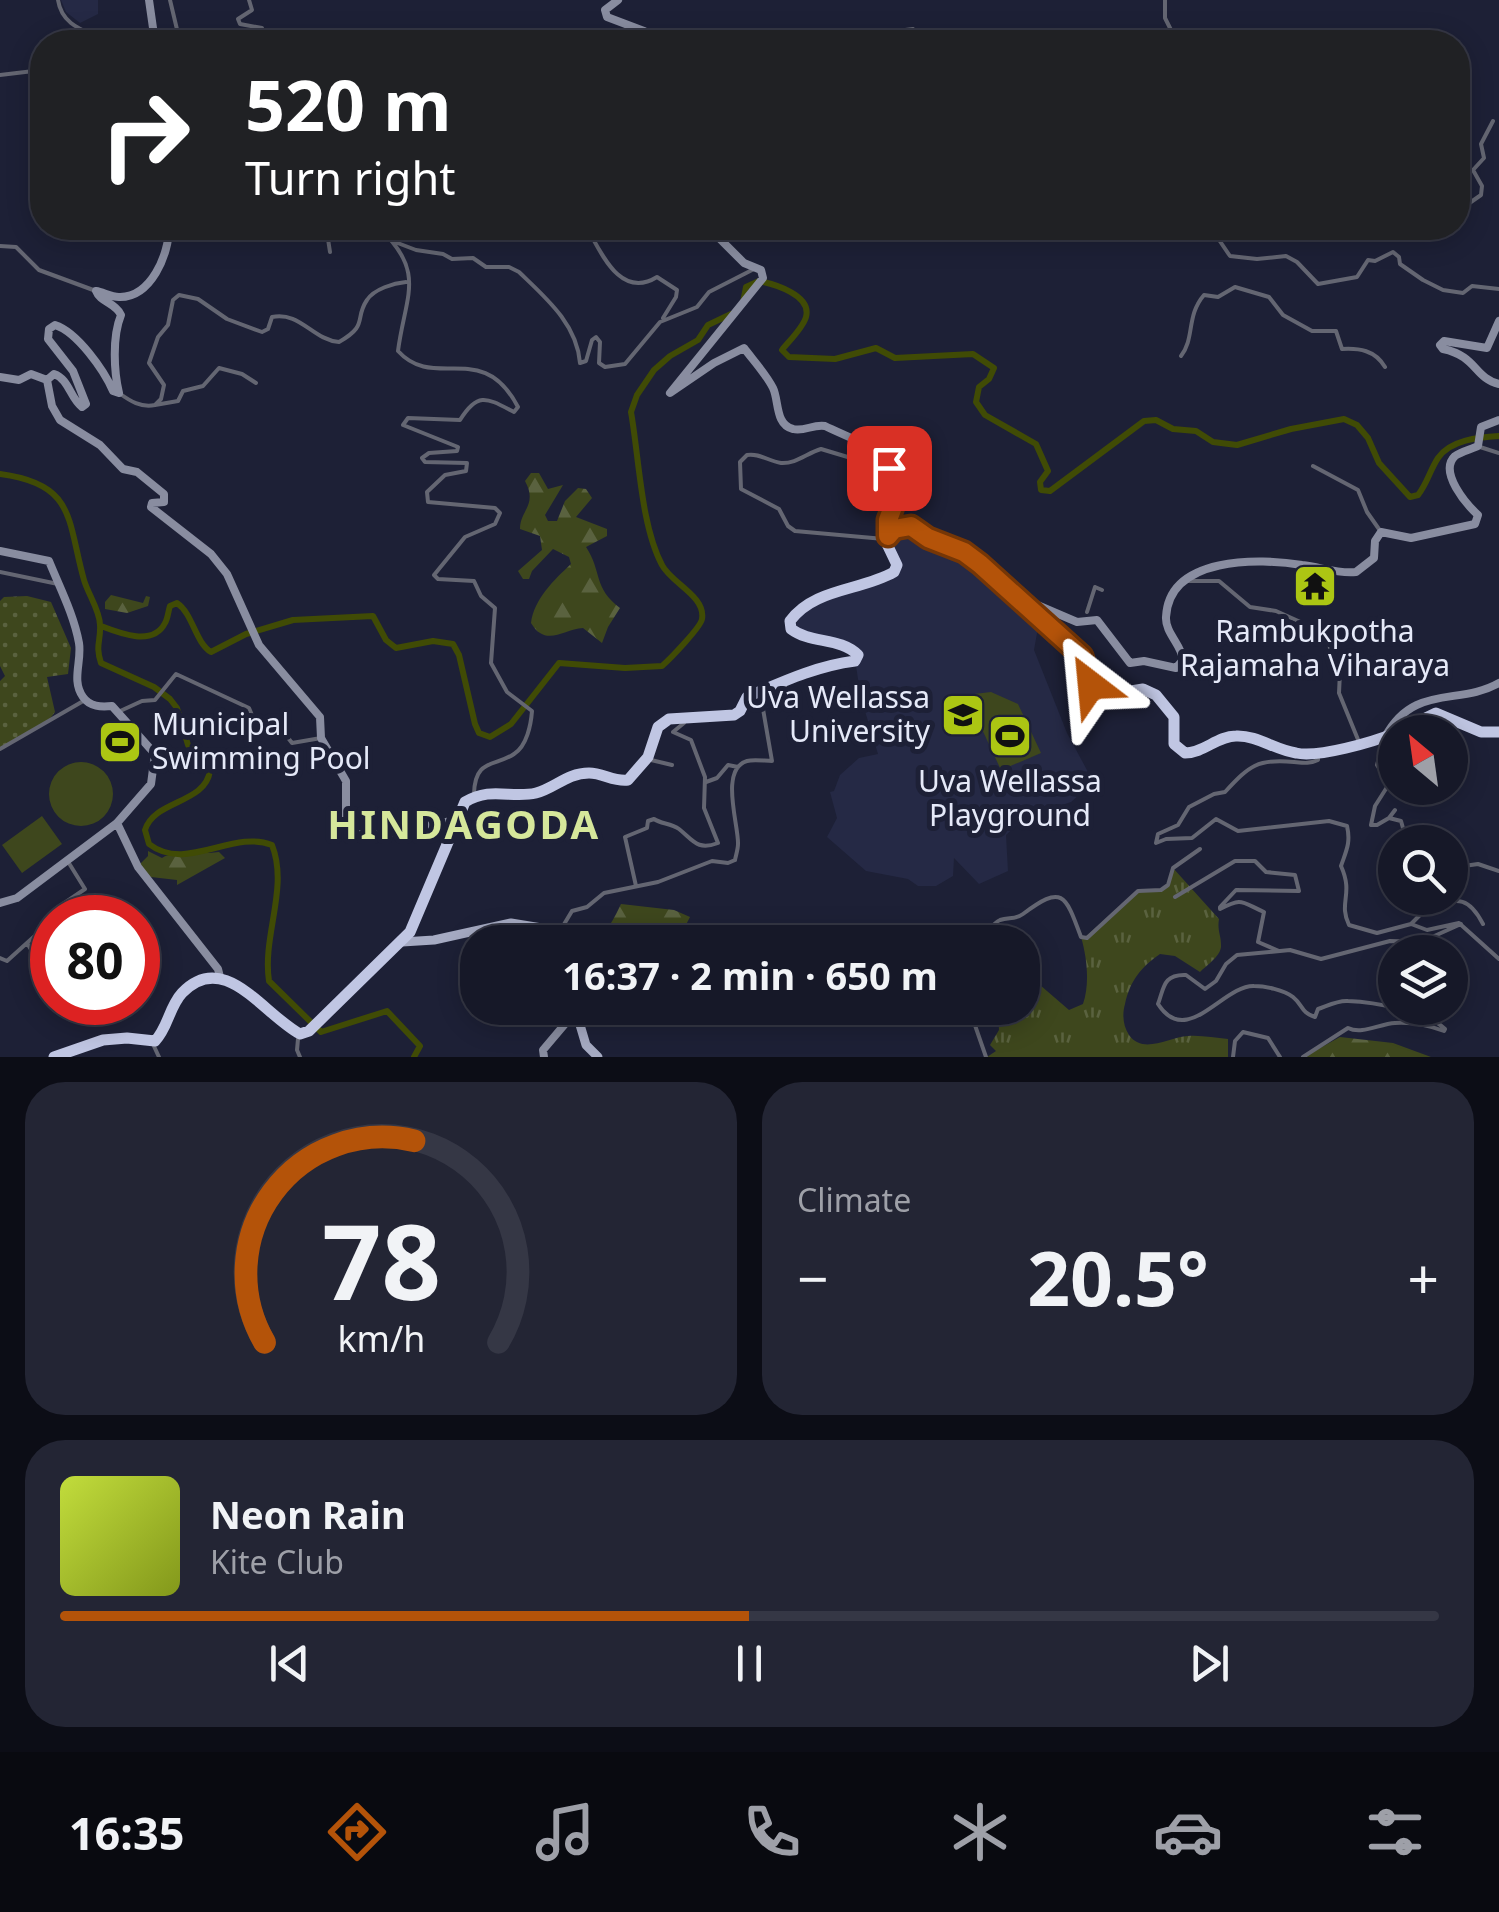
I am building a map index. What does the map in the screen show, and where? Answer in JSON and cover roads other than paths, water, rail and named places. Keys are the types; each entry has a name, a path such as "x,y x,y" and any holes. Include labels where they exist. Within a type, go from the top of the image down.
{"highway":[{"path":"54,1057 104,1040 152,1042 162,1034 173,1006 184,992 201,979 220,977 304,1032 402,942 416,920 462,805 493,792 538,792 565,777 590,773 625,781 647,758 662,724 676,717 736,714 746,697 835,664 857,660 852,648 793,632 790,621 820,598 894,572 898,565 888,537 894,529 911,526 928,538 964,552 1082,656 1095,689 1113,694 1143,688 1156,695 1174,716 1174,744 1180,751 1196,753 1233,736 1261,740 1294,753 1318,754 1378,738"},
{"path":"1468,726 1481,732 1499,732"}],"main road":[{"path":"402,942 460,934"},
{"path":"580,1025 586,1045 598,1057"}],"street":[{"path":"58,0 60,14 83,30"},
{"path":"149,0 154,30"},
{"path":"170,0 177,30"},
{"path":"248,0 252,10 238,19 240,24 263,30"},
{"path":"618,0 604,10 606,16 641,30"},
{"path":"1165,0 1165,18 1171,30"},
{"path":"0,75 30,71"},
{"path":"1470,204 1482,196 1482,186 1473,170 1484,158 1481,144 1494,121"},
{"path":"0,246 16,246 38,270 121,298 136,293 161,263 166,240"},
{"path":"328,240 330,252"},
{"path":"393,240 403,252 410,298 399,341 401,356 431,369 480,369 494,378 518,407 514,412 490,400 480,400 469,405 460,420 408,418 403,425 458,447 457,451 428,454 422,458 424,462 467,463 466,471 438,479 427,492 428,502 495,508 500,513 495,524 466,537 434,575 438,579 474,581 481,596 495,608 491,663 504,689 532,711 521,748 511,757 488,764 474,781 474,797"},
{"path":"395,242 519,272 566,320 578,343 582,364 596,337 600,342 598,363 606,367 625,364 660,322 677,290 656,277 647,283 632,284 615,272 592,240"},
{"path":"721,240 744,263 764,273 761,283 670,391 678,390 714,362 744,348 772,387 781,418 788,427"},
{"path":"1219,240 1230,256 1286,256 1318,284 1357,277 1368,260 1392,252 1400,256 1400,264 1443,290 1462,293 1472,286 1499,289"},
{"path":"660,322 697,308 709,292 755,269"},
{"path":"155,406 165,389 148,363 178,296 198,299 227,318 262,332 268,329 272,317 284,316 297,319 325,339 339,342 357,329 367,300 394,282 407,282"},
{"path":"1181,356 1188,346 1194,308 1199,301 1204,295 1218,297 1235,287 1270,297 1283,315 1312,331 1333,330 1342,349 1355,347 1376,355 1385,367"},
{"path":"96,291 120,315 114,372 119,394"},
{"path":"1499,320 1487,348 1460,341 1444,341 1440,345 1464,355 1487,379 1499,384"},
{"path":"47,380 54,374 59,376 78,404 85,407 73,370 48,338 49,328 55,325 68,330 96,360 114,392 132,403 155,406 178,401 183,391 203,386 220,368 256,383"},
{"path":"0,377 19,380 31,374 47,380"},
{"path":"47,380 52,406 60,420 100,446 123,469 137,472 164,494 164,502 152,502 151,507 211,554 227,574 255,638 320,717 321,738 346,781 349,834 382,836 456,820"},
{"path":"1478,444 1482,426 1499,420"},
{"path":"774,424 796,430 815,424 825,426 874,448 889,468 894,492 888,537 795,531 771,503 741,489 740,462 747,454 783,462 798,461 820,449 861,461"},
{"path":"1312,466 1358,490 1381,532 1411,538 1475,524 1478,515 1464,502 1453,482 1451,464 1455,456 1478,444 1499,452"},
{"path":"1013,594 1077,622 1097,620 1130,663 1144,661 1176,668 1184,660 1183,654 1167,625 1166,615 1181,582 1230,562 1276,562 1356,572 1374,558 1375,541 1381,532"},
{"path":"0,551 49,562 80,647 76,675 85,700 98,707 112,706 150,746 156,760 148,789 117,823 17,898 0,906"},
{"path":"0,572 58,584"},
{"path":"1181,582 1219,581 1250,607 1276,610 1316,629 1340,672 1339,694 1360,743"},
{"path":"1087,612 1095,587 1102,590"},
{"path":"118,712 156,698 176,674 249,708 254,720 282,730 292,743 321,738"},
{"path":"564,925 572,911 587,907 604,893 658,882 712,861 735,860 738,844 732,806 734,777 746,761 772,761 765,704 784,689 783,682"},
{"path":"1404,715 1417,704 1456,693 1482,692 1499,683"},
{"path":"0,749 85,700"},
{"path":"636,886 624,837 647,828 648,820 678,828 692,844 706,847 718,843 704,808 702,765 691,740 673,732 687,717"},
{"path":"1318,754 1318,760 1310,764 1262,760 1241,774 1225,792 1189,806 1180,823 1158,834 1156,843 1192,838 1216,820 1238,831 1330,820 1342,822 1349,836 1342,866 1348,882 1344,908 1349,925 1377,933 1411,924 1419,915"},
{"path":"647,758 672,765"},
{"path":"704,781 716,778 728,765 738,767"},
{"path":"1378,801 1370,825 1378,825 1395,810"},
{"path":"1389,818 1402,825"},
{"path":"117,823 138,867 218,969 220,977"},
{"path":"995,925 1000,920 1021,916 1040,899 1054,896 1070,907 1081,936 1087,938 1138,891 1164,888 1172,878 1173,868 1200,848"},
{"path":"0,958 7,961 57,908 85,889 67,860"},
{"path":"1175,898 1235,861 1255,861 1266,872 1295,874 1299,891 1236,890 1220,906 1241,901 1264,912 1258,942 1279,951"},
{"path":"1468,865 1478,864 1499,871"},
{"path":"1468,904 1483,924"},
{"path":"1411,924 1427,930 1461,924"},
{"path":"1303,1057 1348,1028 1356,1032 1395,1023 1444,1031 1445,1028 1379,1002 1343,1001 1318,1010 1315,1017 1304,1014 1290,995 1252,986 1233,990 1210,1012 1185,1020 1166,1016 1158,1004 1162,985 1186,975 1205,989 1237,955 1290,950 1321,959 1390,941 1421,942 1461,924"},
{"path":"1461,924 1499,959"},
{"path":"26,943 30,949"},
{"path":"544,1057 546,1046 562,1025"},
{"path":"975,1025 986,1057"},
{"path":"300,1057 297,1046 304,1032"},
{"path":"1233,1057 1235,1041 1243,1032 1268,1038 1280,1057"},
{"path":"152,1042 159,1057"}],"waterway":[{"path":"743,302 746,287 759,281 798,297 806,317 782,350 789,357 835,359 876,348 895,358 973,354 994,368 979,387 976,402 985,415 1036,444 1048,471 1040,482 1041,490 1050,491 1144,421 1156,420 1173,429 1196,431 1213,442 1237,445 1344,419 1357,425 1368,438 1379,463 1410,497 1418,495 1438,458 1450,447 1499,436"},
{"path":"101,626 135,636 152,635 165,623 170,606 177,603 211,652 246,634 293,620 373,616 386,640 396,648 433,641 453,644 475,724 479,733 490,737 511,724 559,663 625,668 662,666 696,629 702,611 699,603 666,572 655,549 645,511 631,412 654,370 698,340 708,325 731,314"},
{"path":"0,474 43,486 64,508 99,620 101,663 154,687 170,699 177,708 188,745 210,771 199,790 150,820 145,830 149,844 178,854 242,842 272,845 278,878 269,981 321,1032 387,1011 420,1046 414,1057"}],"place":[{"name":"Rambukpotha Rajamaha Viharaya","path":"1315,586"},
{"name":"Uva Wellassa University","path":"963,715"},
{"name":"Uva Wellassa Playground","path":"1010,736"},
{"name":"Municipal Swimming Pool","path":"120,742"}],"district":[{"name":"HINDAGODA","path":"464,825"}]}
